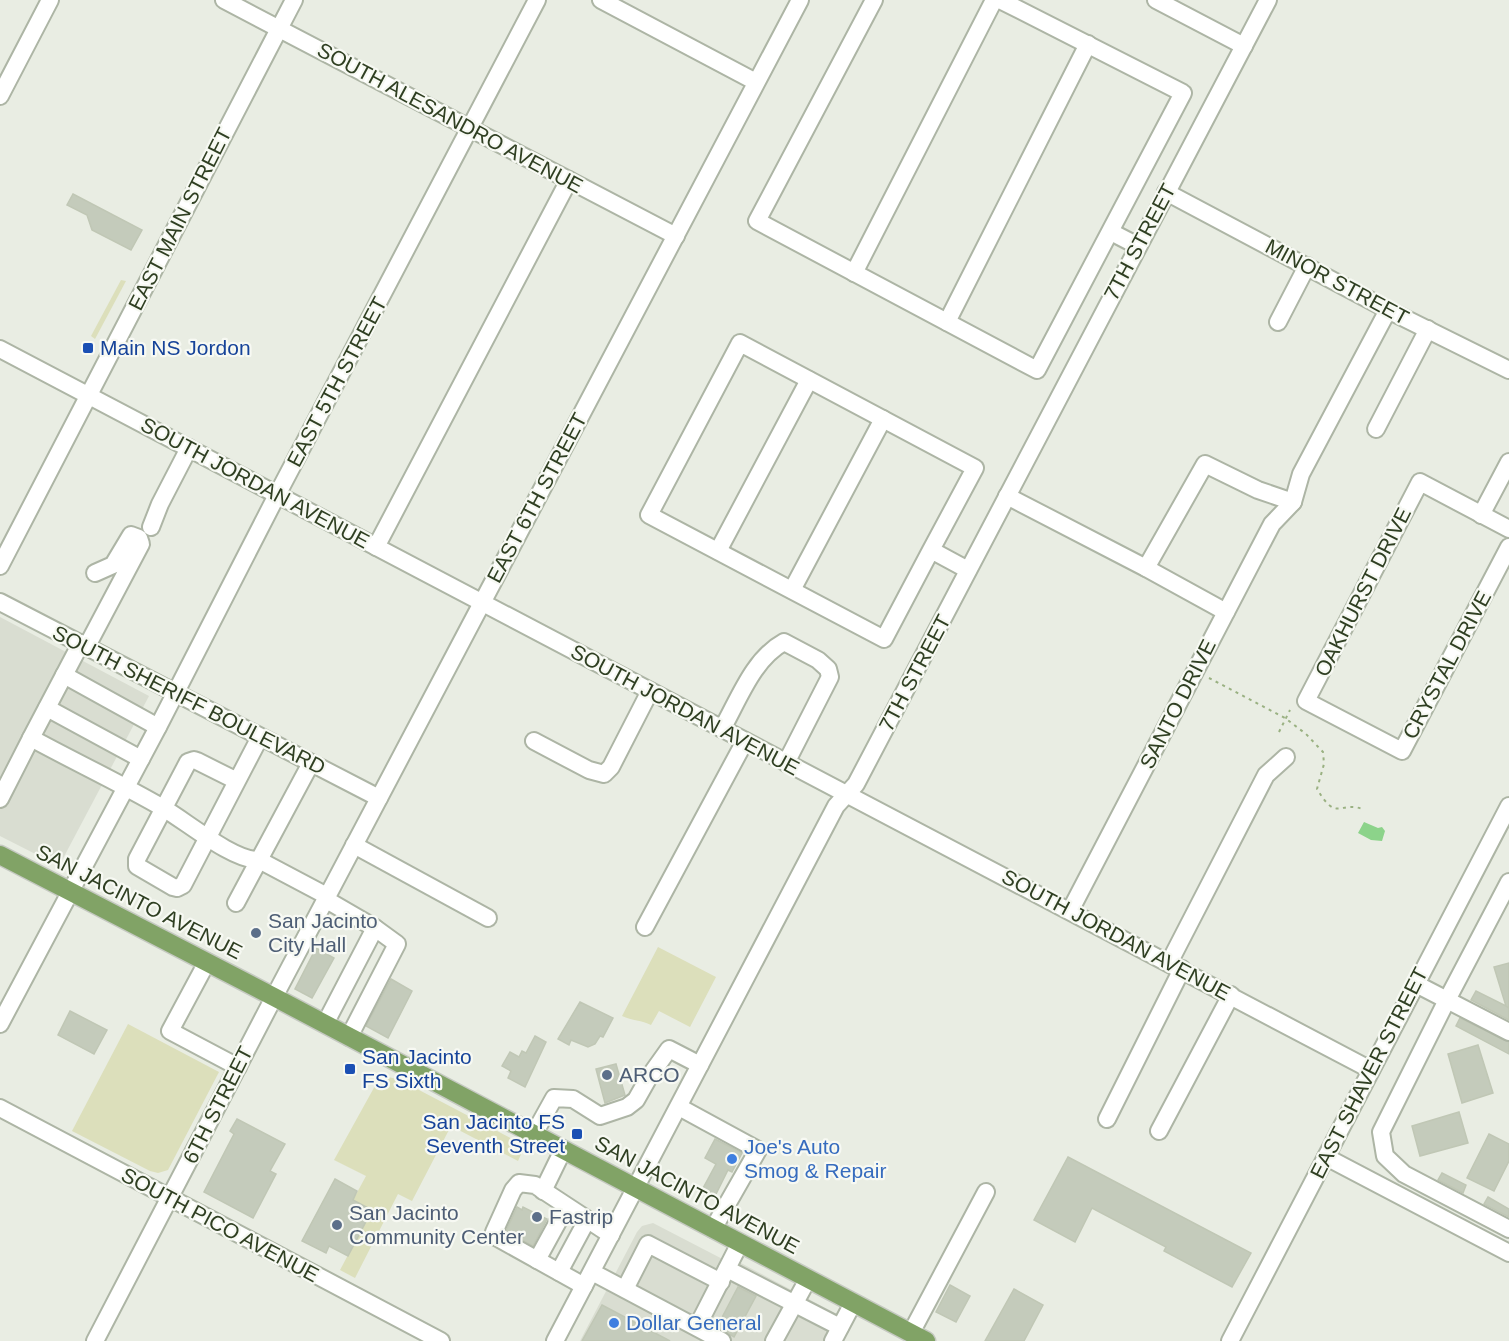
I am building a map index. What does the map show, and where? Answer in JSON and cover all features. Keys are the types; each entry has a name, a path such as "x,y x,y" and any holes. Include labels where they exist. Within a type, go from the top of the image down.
{"main road":[{"name":"SAN JACINTO AVENUE","path":"0,855 349,1036 919,1337"}],"street":[{"path":"0,96 50,0"},
{"name":"SOUTH ALESANDRO AVENUE","path":"224,0 676,236"},
{"name":"EAST MAIN STREET","path":"0,566 294,0"},
{"name":"EAST 5TH STREET","path":"0,1024 158,727 537,0"},
{"path":"601,0 756,82"},
{"name":"EAST 6TH STREET","path":"274,997 800,0"},
{"path":"874,0 758,221 1037,370 1183,93 1000,0"},
{"path":"854,273 994,0"},
{"path":"1156,0 1244,46"},
{"name":"7TH STREET","path":"555,1341 836,806 856,784 1268,0"},
{"path":"948,322 1088,44"},
{"path":"376,546 569,180"},
{"name":"MINOR STREET","path":"1166,192 1388,310 1509,370"},
{"path":"1111,232 1138,246"},
{"path":"1278,322 1307,266"},
{"path":"1146,568 1205,464 1258,490 1293,502 1301,474 1388,310"},
{"path":"1376,429 1428,329"},
{"path":"740,343 883,419 975,468 884,639 649,515 740,343"},
{"name":"SOUTH JORDAN AVENUE","path":"0,349 1371,1070"},
{"path":"718,551 809,380"},
{"path":"792,590 883,419"},
{"path":"151,527 160,504 189,448"},
{"path":"1509,462 1481,514 1509,529"},
{"name":"OAKHURST DRIVE","path":"1306,701 1420,482 1481,514"},
{"path":"1007,496 1226,612"},
{"name":"SANTO DRIVE","path":"1070,911 1272,524 1293,502"},
{"path":"0,799 64,675 84,645 141,544 139,538 131,535 113,564 95,573"},
{"name":"CRYSTAL DRIVE","path":"1306,701 1402,751 1509,547"},
{"path":"931,550 968,570"},
{"name":"SOUTH SHERIFF BOULEVARD","path":"0,602 379,798"},
{"path":"722,729 756,667 772,648 784,642 818,660 828,669 830,677 786,762"},
{"path":"64,675 158,727"},
{"path":"534,741 589,770 604,774 611,766 650,691"},
{"path":"47,708 141,759"},
{"path":"237,781 197,761 190,760 137,859 137,866 173,887 181,887 207,838 237,781 260,737"},
{"path":"31,738 164,808 207,838 248,859 259,860 326,897 397,944 349,1036"},
{"path":"645,927 745,741"},
{"path":"1107,1119 1175,966 1266,775 1286,757"},
{"path":"236,903 311,763"},
{"name":"EAST SHAVER STREET","path":"1230,1341 1509,806"},
{"path":"354,845 488,918"},
{"path":"1509,882 1381,1132 1385,1156 1404,1174 1509,1229"},
{"path":"325,1024 375,928"},
{"path":"207,962 170,1031 238,1067"},
{"path":"1416,984 1509,1032"},
{"path":"1159,1131 1231,995"},
{"name":"6TH STREET","path":"95,1341 274,997"},
{"path":"534,1134 554,1098 573,1099 600,1116 627,1107 636,1100 669,1049 700,1065"},
{"path":"679,1107 758,1150 713,1229"},
{"name":"SOUTH PICO AVENUE","path":"0,1108 441,1341"},
{"path":"543,1191 563,1149"},
{"path":"1326,1157 1509,1253"},
{"path":"611,1235 535,1185 519,1183 513,1190 494,1232 496,1238 559,1272 625,1289 722,1341"},
{"path":"919,1337 986,1192"},
{"path":"537,1260 566,1207"},
{"path":"559,1272 587,1220"},
{"path":"697,1327 740,1243"},
{"path":"625,1289 648,1244 795,1304 836,1334 853,1303"},
{"path":"774,1341 808,1279"}],"path":[{"path":"1279,732 1290,710"}],"shaded area":[{"path":"121,280 126,281 95,339 91,336"},
{"path":"0,617 149,696 59,866 0,836"},
{"path":"1364,822 1378,828 1382,827 1385,831 1382,841 1371,840 1358,833"},
{"path":"658,947 716,977 690,1027 659,1011 651,1025 622,1016"},
{"path":"128,1024 219,1072 168,1170 158,1173 72,1131"},
{"path":"381,1075 400,1080 520,1143 523,1150 518,1161 451,1126 412,1201 398,1194 355,1278 340,1270 372,1210 353,1200 366,1176 334,1160"},
{"path":"653,1223 736,1266 739,1262 848,1320 836,1341 580,1341 637,1232 642,1226"}],"building":[{"path":"73,194 142,230 131,250 92,230 87,215 67,205"},
{"path":"316,948 334,958 312,998 295,989"},
{"path":"1509,963 1509,1007 1507,1007 1509,1008 1509,1020 1471,1000 1476,991 1506,1006 1494,967"},
{"path":"391,979 412,991 388,1038 366,1026"},
{"path":"580,1002 613,1018 603,1037 600,1036 595,1044 588,1047 571,1040 569,1045 558,1039"},
{"path":"70,1011 107,1030 94,1054 58,1035"},
{"path":"1460,1018 1509,1042 1509,1054 1456,1026"},
{"path":"535,1036 546,1042 525,1087 508,1078 511,1071 502,1066 510,1052 519,1057 522,1051 526,1053"},
{"path":"1478,1045 1493,1093 1462,1103 1448,1054"},
{"path":"616,1064 625,1095 605,1103 596,1069"},
{"path":"1459,1112 1468,1143 1420,1156 1412,1126"},
{"path":"237,1119 285,1144 270,1171 276,1174 253,1218 204,1192 234,1134 230,1131"},
{"path":"1489,1134 1509,1144 1509,1161 1494,1191 1467,1178"},
{"path":"715,1139 742,1153 732,1172 728,1170 714,1198 701,1192 716,1164 705,1158"},
{"path":"1068,1157 1251,1253 1232,1287 1164,1251 1166,1247 1092,1208 1075,1242 1034,1220"},
{"path":"1442,1173 1466,1185 1463,1193 1438,1180"},
{"name":"San Jacinto Community Center","path":"335,1179 357,1191 353,1200 372,1210 348,1256 329,1246 326,1253 302,1241"},
{"path":"1488,1197 1509,1209 1509,1217 1484,1204"},
{"path":"517,1207 522,1210 523,1207 547,1219 533,1246 506,1231"},
{"path":"950,1285 970,1296 956,1322 936,1312"},
{"path":"738,1287 756,1296 734,1337 717,1327"},
{"path":"1014,1289 1043,1305 1024,1341 985,1341"},
{"name":"Dollar General","path":"602,1305 670,1341 582,1341"}],"place":[{"name":"Main NS Jordon","path":"88,348"},
{"name":"San Jacinto City Hall","path":"256,933"},
{"name":"San Jacinto FS Sixth","path":"350,1069"},
{"name":"ARCO","path":"607,1075"},
{"name":"San Jacinto FS Seventh Street","path":"577,1134"},
{"name":"Joe's Auto Smog & Repair","path":"732,1159"},
{"name":"Fastrip","path":"537,1217"},
{"name":"San Jacinto Community Center","path":"337,1225"},
{"name":"Dollar General","path":"614,1323"}]}
